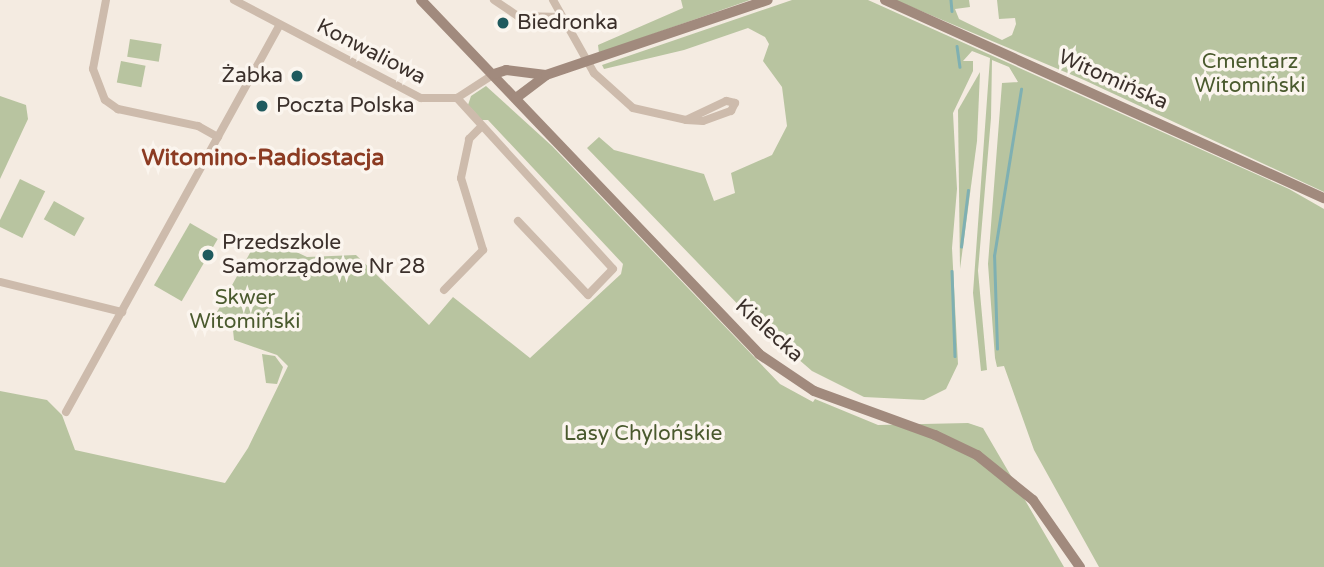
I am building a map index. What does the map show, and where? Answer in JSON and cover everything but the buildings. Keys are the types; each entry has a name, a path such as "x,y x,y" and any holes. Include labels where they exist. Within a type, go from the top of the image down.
{"main road":[{"name":"Kielecka","path":"421,0 771,364 823,395 934,435 977,455 1032,500 1080,567"},
{"path":"516,98 547,75 768,0"},
{"name":"Witomińska","path":"885,0 1324,198"},
{"path":"494,74 506,70 547,75"}],"street":[{"path":"106,0 93,69 105,100 118,110 198,126 218,136"},
{"name":"Konwaliowa","path":"234,0 421,98 457,98"},
{"path":"494,0 517,16 562,17"},
{"path":"552,0 594,73 633,108 686,120 716,117 731,111 735,103 726,101 686,120"},
{"path":"65,412 280,24"},
{"path":"494,74 457,98 480,128 613,269 588,295 517,221"},
{"path":"444,290 484,250 461,178 470,139 480,128"},
{"path":"0,282 122,312"}],"green space":[{"path":"681,0 750,0 599,53 598,45 683,8"},
{"path":"792,0 868,0 1289,189 1324,209 1324,567 1099,567 1034,450 1004,366 997,367 995,358 988,264 1002,83 1018,82 1009,67 992,60 991,118 978,271 987,370 981,371 973,293 990,58 972,51 963,61 973,61 973,71 953,113 957,189 952,248 958,364 946,389 924,400 864,397 812,371 752,319 587,148 599,137 614,150 704,174 714,201 735,193 731,173 772,155 787,126 782,87 763,61 769,44 765,37 748,28 684,50 604,69 602,65"},
{"name":"Cmentarz Witomiński","path":"895,0 969,0 970,7 955,9 959,19 1002,40 1012,35 1016,24 1015,18 999,19 997,0 1324,0 1324,192 1084,80"},
{"path":"130,39 162,44 159,62 127,57"},
{"path":"121,61 146,66 141,87 117,83"},
{"path":"980,72 977,141 960,269 958,110"},
{"name":"Lasy Chylońskie","path":"486,86 552,146 780,384 813,402 815,399 878,425 968,423 983,428 1064,567 0,567 0,391 47,400 62,415 75,450 225,483 248,448 288,366 277,355 234,340 233,330 212,321 260,235 307,257 356,255 429,325 453,297 530,358 621,274 623,264 488,120 482,120 468,105 471,96"},
{"path":"0,96 26,105 28,119 0,179"},
{"path":"20,179 45,191 22,238 0,227 0,220"},
{"path":"54,201 85,218 74,236 44,219"},
{"path":"190,223 218,239 182,301 154,285"},
{"path":"262,354 275,356 283,367 277,384 266,383"}],"waterway":[{"path":"951,0 952,11"},
{"path":"957,46 960,67"},
{"path":"997,349 994,256 1021,89"},
{"path":"961,247 968,190"},
{"path":"952,271 955,356"}],"place":[{"name":"Biedronka","path":"503,23"},
{"name":"Żabka","path":"297,76"},
{"name":"Poczta Polska","path":"262,106"},
{"name":"Przedszkole Samorządowe Nr 28","path":"208,255"}],"district":[{"name":"Witomino-Radiostacja","path":"263,158"}],"park label":[{"name":"Skwer Witomiński","path":"245,310"}]}
